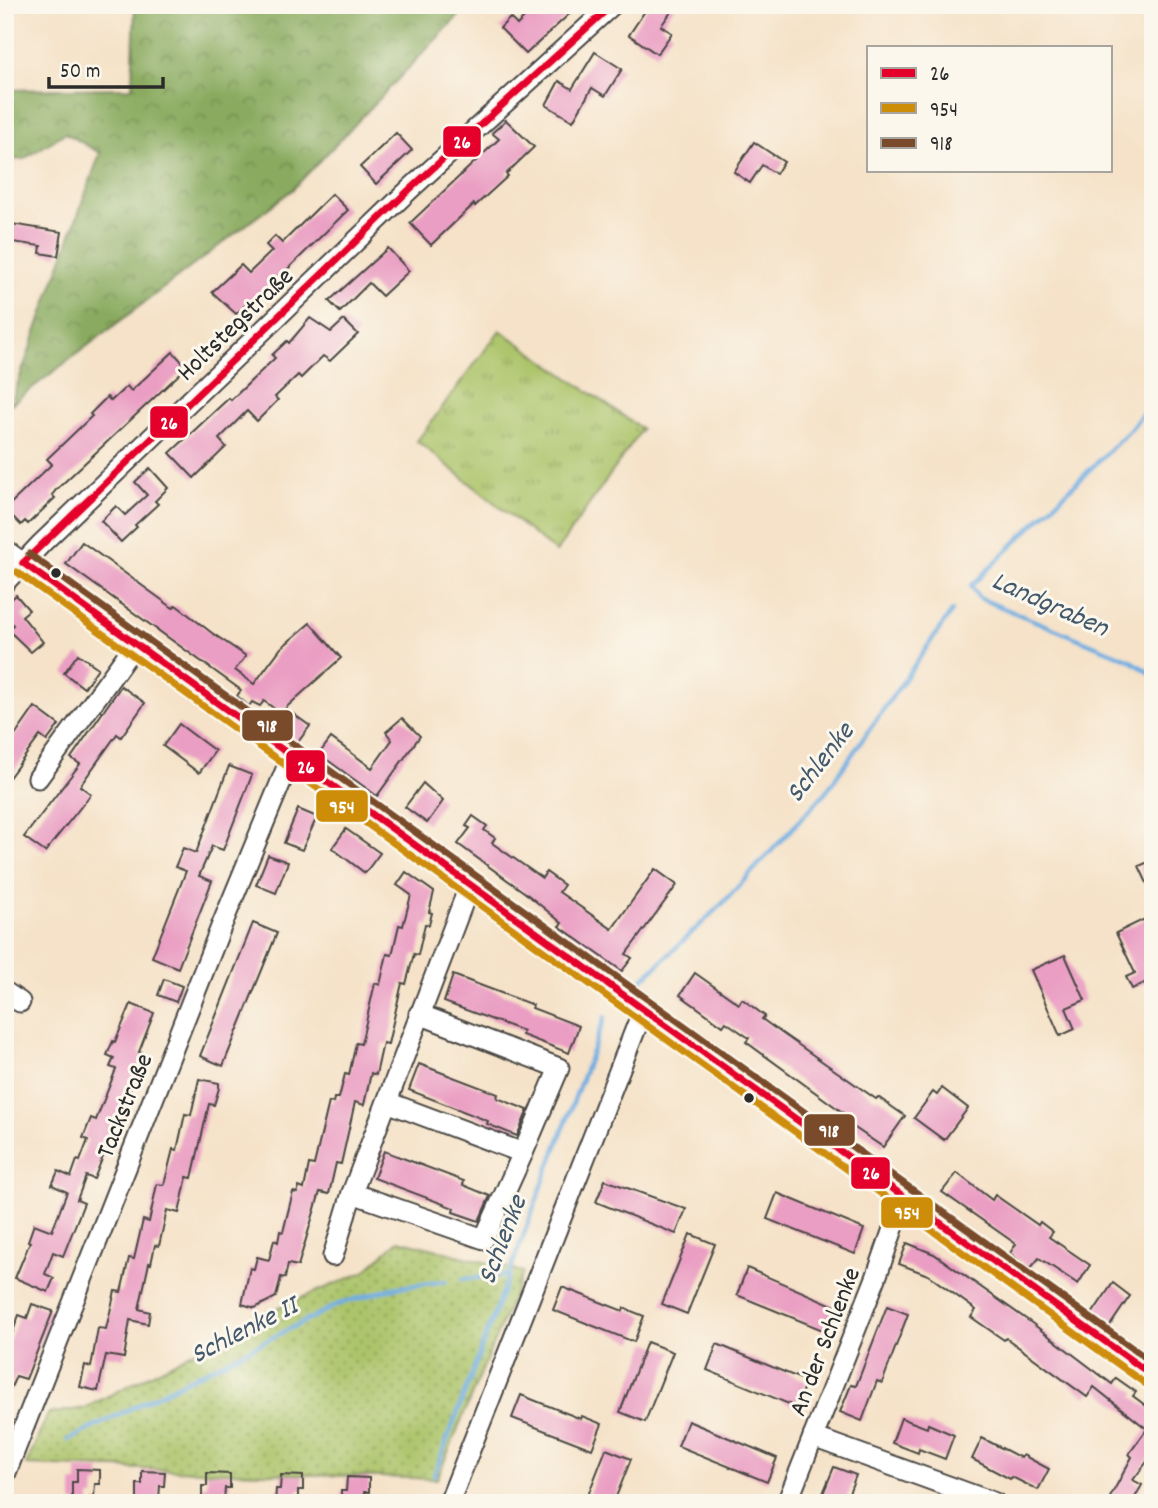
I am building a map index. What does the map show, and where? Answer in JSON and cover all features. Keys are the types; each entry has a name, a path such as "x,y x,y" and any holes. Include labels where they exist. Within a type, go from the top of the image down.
{"street":[{"name":"Holtstegstraße","path":"5,582 409,190 612,5"},
{"path":"5,550 1153,1376"},
{"path":"38,778 136,643"},
{"name":"Tackstraße","path":"5,1475 221,927 292,755"},
{"path":"332,1256 352,1194 470,884"},
{"path":"449,1503 643,1010"},
{"path":"352,1194 484,1240 559,1068 419,1014"},
{"path":"387,1102 523,1153"},
{"name":"An der Schlenke","path":"787,1503 876,1278 904,1197"},
{"path":"813,1437 995,1503"}],"green space":[{"path":"135,5 469,5 292,190 10,405 100,153 65,133 24,159 5,160 5,90 132,88"},
{"path":"500,330 642,429 556,552 417,441"},
{"path":"399,1240 523,1272 437,1479 26,1465 48,1414 85,1408 175,1362 241,1323 364,1272"}],"building":[{"path":"537,5 579,5 526,54 500,28 510,18 517,25"},
{"path":"649,5 676,5 661,26 672,33 657,54 629,35"},
{"path":"595,52 622,69 605,96 592,88 573,121 546,105 559,81 572,89"},
{"path":"506,120 534,147 506,174 508,176 431,245 410,223 499,139 492,133"},
{"path":"396,133 412,150 376,184 360,167"},
{"path":"754,142 784,162 776,174 762,165 750,183 734,172"},
{"path":"332,194 348,210 253,303 250,301 236,314 212,292 241,265 249,273 272,251 266,245 275,236 282,243"},
{"path":"5,223 62,232 58,256 40,253 41,246 5,241"},
{"path":"388,248 409,271 382,296 369,283 340,312 329,301"},
{"path":"310,318 331,332 344,320 358,334 330,361 323,356 301,378 298,375 275,397 278,400 257,421 247,411 219,439 226,447 194,478 170,453 275,358 272,355 287,341 289,343"},
{"path":"173,352 187,367 56,490 52,495 55,498 28,524 25,521 21,525 5,509 52,464 47,459 92,416 90,414 107,397 111,401 127,386 131,391"},
{"path":"150,468 168,488 155,501 158,504 121,542 101,521 116,506 125,515 147,495 135,482"},
{"path":"82,542 173,608 176,605 246,656 235,670 254,684 281,648 310,623 341,658 280,713 264,701 260,706 252,702 249,706 237,696 241,690 66,564"},
{"path":"16,595 29,610 22,616 43,642 31,652 8,630 13,625 5,616 5,605"},
{"path":"78,654 98,668 84,688 64,673"},
{"path":"121,686 145,703 121,737 117,734 80,786 91,794 45,852 24,837 80,764 71,758"},
{"path":"35,707 59,725 47,741 40,736 5,783 5,750"},
{"path":"292,713 310,726 298,742 280,729"},
{"path":"402,718 420,736 377,796 319,754 331,738 372,768 392,740 386,732"},
{"path":"179,724 215,751 199,773 163,746"},
{"path":"229,766 252,775 223,850 212,846 199,876 212,881 178,968 152,957 186,871 175,867 183,848 196,853"},
{"path":"423,783 443,801 427,823 405,807"},
{"path":"298,809 317,817 302,850 284,843"},
{"path":"473,816 487,826 484,830 495,838 492,843 542,878 546,872 564,885 559,892 612,929 655,869 677,885 626,954 632,958 622,971 559,926 562,923 528,895 458,844 470,828 466,826"},
{"path":"346,829 380,853 365,873 332,848"},
{"path":"268,855 288,862 276,893 256,885"},
{"path":"1153,860 1153,896 1139,866"},
{"path":"406,872 434,892 429,912 432,913 429,925 425,924 418,955 414,954 406,984 402,983 388,1044 383,1043 376,1075 371,1073 364,1105 355,1102 341,1164 336,1163 329,1194 320,1192 298,1266 288,1264 285,1278 281,1277 276,1297 255,1308 242,1304 250,1268 254,1269 257,1257 269,1260 274,1240 278,1242 280,1231 283,1232 293,1192 297,1193 299,1187 304,1189 309,1164 314,1165 329,1102 333,1103 334,1098 339,1098 345,1074 349,1075 356,1043 361,1044 375,983 380,985 387,954 392,955 399,925 403,926 411,895 397,885"},
{"path":"1153,915 1153,979 1132,989 1126,977 1135,973 1116,933"},
{"path":"253,923 277,933 223,1066 200,1056"},
{"path":"1065,955 1085,1000 1066,1008 1075,1029 1060,1036 1031,970"},
{"path":"695,973 739,1004 742,999 765,1016 762,1019 773,1027 876,1099 878,1097 905,1116 883,1147 846,1122 849,1117 746,1042 749,1038 726,1022 723,1026 680,995"},
{"path":"453,975 533,1005 532,1008 579,1026 569,1053 522,1035 523,1031 444,1002"},
{"path":"164,979 182,986 176,1002 158,995"},
{"path":"131,1004 154,1013 139,1052 144,1054 94,1179 86,1176 77,1200 84,1203 63,1256 53,1252 45,1274 54,1278 48,1292 15,1278 30,1242 28,1241 34,1224 52,1231 67,1192 52,1185 58,1171 71,1177 77,1160 80,1161 88,1140 83,1138 91,1118 96,1120 116,1069 110,1067 114,1058 107,1055"},
{"path":"419,1064 498,1094 497,1098 528,1110 517,1136 487,1124 488,1121 409,1090"},
{"path":"199,1079 219,1083 219,1088 214,1105 209,1104 192,1178 187,1177 179,1213 167,1210 159,1246 155,1245 151,1264 149,1263 139,1309 150,1312 148,1324 130,1320 124,1358 106,1355 98,1391 80,1387 85,1365 91,1367 98,1328 106,1329 115,1291 121,1292 129,1258 134,1259 143,1220 149,1222 157,1184 164,1185 173,1149 177,1150 185,1114 191,1115"},
{"path":"942,1088 968,1108 944,1140 914,1118 933,1092 937,1095"},
{"path":"384,1151 464,1181 463,1185 490,1196 479,1221 453,1212 454,1208 374,1178"},
{"path":"957,1173 992,1200 995,1195 1038,1225 1040,1222 1053,1232 1049,1237 1090,1265 1078,1284 1039,1258 1030,1269 1010,1253 1016,1244 942,1192"},
{"path":"605,1180 686,1209 676,1234 596,1202"},
{"path":"777,1193 864,1229 855,1254 767,1219"},
{"path":"690,1234 715,1244 687,1314 662,1304"},
{"path":"907,1243 934,1254 1112,1384 1116,1378 1136,1392 1133,1396 1153,1411 1153,1454 1133,1480 1142,1485 1132,1503 1107,1503 1132,1457 1129,1454 1147,1429 1094,1387 1087,1397 1006,1338 1004,1340 971,1317 976,1310 928,1275 899,1264"},
{"path":"747,1268 835,1306 825,1331 737,1295"},
{"path":"1113,1283 1130,1296 1109,1327 1092,1314"},
{"path":"562,1287 623,1311 624,1308 644,1316 634,1342 553,1310"},
{"path":"32,1304 53,1311 26,1379 16,1376 5,1401 5,1341 9,1342 19,1315 27,1318"},
{"path":"887,1306 908,1314 882,1383 877,1381 862,1421 840,1412 851,1385 856,1386"},
{"path":"647,1342 673,1352 645,1422 620,1412"},
{"path":"717,1344 806,1381 796,1407 707,1370"},
{"path":"521,1395 581,1419 582,1416 602,1424 592,1449 512,1418"},
{"path":"901,1418 927,1428 928,1424 954,1435 945,1459 892,1443"},
{"path":"688,1421 777,1458 767,1482 678,1446"},
{"path":"982,1438 1049,1469 1038,1490 972,1459"},
{"path":"606,1449 631,1459 614,1503 585,1503"},
{"path":"834,1467 856,1475 845,1503 819,1503"},
{"path":"77,1469 100,1470 100,1484 95,1484 94,1497 90,1497 90,1503 72,1503 72,1482 77,1482"},
{"path":"142,1471 165,1472 164,1486 160,1486 159,1499 155,1499 155,1503 137,1503 137,1484 142,1484"},
{"path":"207,1473 230,1474 230,1488 225,1488 224,1501 202,1503 202,1486 207,1486"},
{"path":"281,1475 303,1476 303,1490 298,1490 298,1503 275,1503"},
{"path":"347,1477 369,1478 369,1492 364,1492 364,1503 341,1503 341,1491 346,1491"}],"waterway":[{"name":"Schlenke","path":"1153,400 1130,430 971,586 979,598 1130,660 1153,675"},
{"name":"Schlenke","path":"641,981 724,902 826,792 952,611"},
{"name":"Schlenke","path":"434,1475 605,1017"},
{"name":"Schlenke II","path":"462,1279 509,1275"},
{"name":"Schlenke II","path":"68,1440 339,1304 393,1288 446,1281"}],"transit line":[{"name":"26","path":"23,563 409,190 612,5"},
{"name":"918","path":"29,554 1153,1363"},
{"name":"26","path":"23,563 1153,1376"},
{"name":"954","path":"17,572 1147,1385"}],"water label":[{"name":"Landgraben","path":"1051,602"}]}
